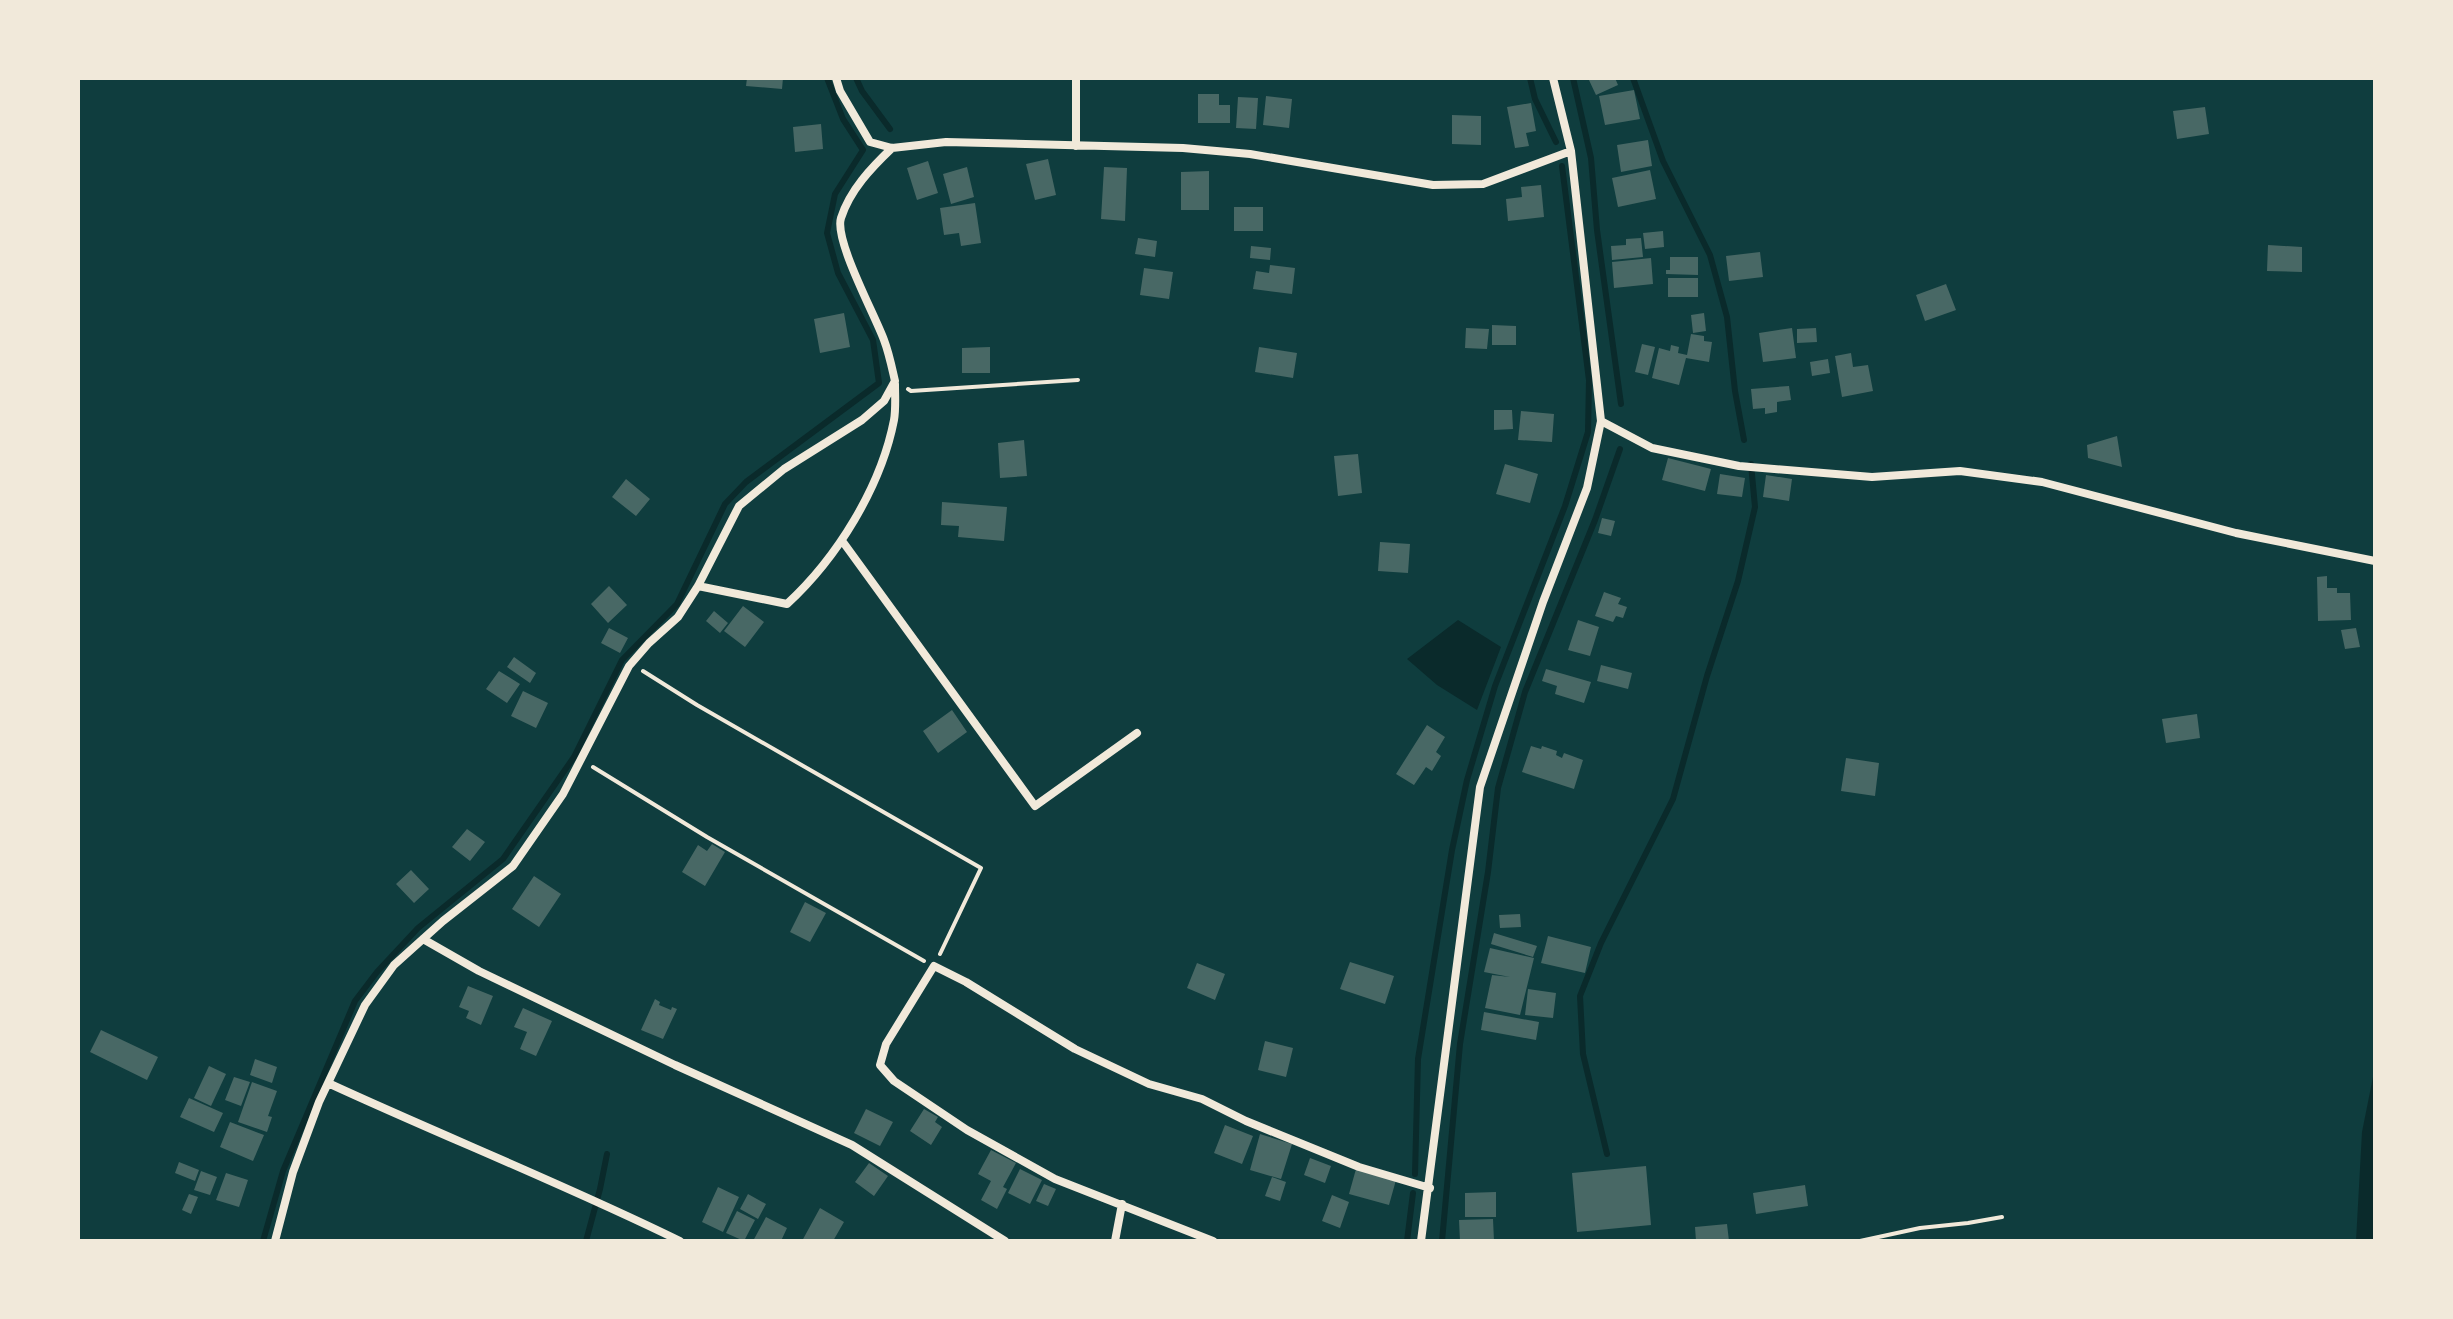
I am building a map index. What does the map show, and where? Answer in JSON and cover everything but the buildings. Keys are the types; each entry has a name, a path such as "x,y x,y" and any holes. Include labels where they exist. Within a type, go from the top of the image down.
{"street":[{"path":"836,78 840,91 870,142 892,148 946,142 1183,148 1250,154 1433,185 1483,184 1571,151"},
{"path":"1076,78 1076,146"},
{"path":"1421,1241 1480,787 1543,602 1587,488 1601,421 1571,151 1553,78"},
{"path":"698,586 787,604 807,586 843,542 883,461 894,418 895,381 885,341 845,248 840,221 859,184 892,148"},
{"path":"275,1241 293,1172 328,1083 365,1005 394,965 513,866 563,794 629,666 678,617 698,586 739,506 784,469 862,420 884,401 895,381"},
{"path":"1601,421 1652,448 1739,466 1872,477 1960,471 2042,482 2236,533 2375,561"},
{"path":"843,542 1035,806 1137,733"},
{"path":"423,939 479,971 852,1145 1005,1241"},
{"path":"1213,1241 1055,1179 967,1130 894,1081 880,1065 886,1044 934,966 966,982 1075,1049 1149,1084 1202,1099 1246,1121 1359,1167 1430,1188"},
{"path":"328,1083 680,1241"},
{"path":"1115,1241 1122,1204"}],"path":[{"path":"895,381 911,391 1078,380"},
{"path":"581,759 707,837 934,966 981,868 645,672 629,666"},
{"path":"1860,1241 1920,1228 2002,1217"}],"water":[{"path":"1458,620 1501,647 1477,710 1437,685 1407,659"},
{"path":"2375,1067 2375,1241 2356,1241 2362,1132"}],"waterway":[{"path":"263,1241 283,1171 355,1001 418,928 503,859 574,757 622,660 677,604 725,504 746,482 879,383 873,340 838,273 827,233 835,194 863,150 843,119 827,78"},
{"path":"856,78 890,129"},
{"path":"1530,78 1535,99 1556,142"},
{"path":"1573,78 1591,158 1597,230 1621,404"},
{"path":"1633,78 1663,161 1710,255 1727,317 1744,440"},
{"path":"1415,1174 1418,1059 1452,850 1467,780 1495,686 1565,506 1588,432 1589,380 1562,166"},
{"path":"1442,1241 1460,1044 1488,872 1498,788 1525,692 1595,520 1620,449"},
{"path":"1607,1154 1583,1054 1580,996 1601,943 1673,799 1707,676 1738,581 1755,507 1751,464"},
{"path":"586,1241 607,1154"},
{"path":"1407,1241 1413,1193"}]}
